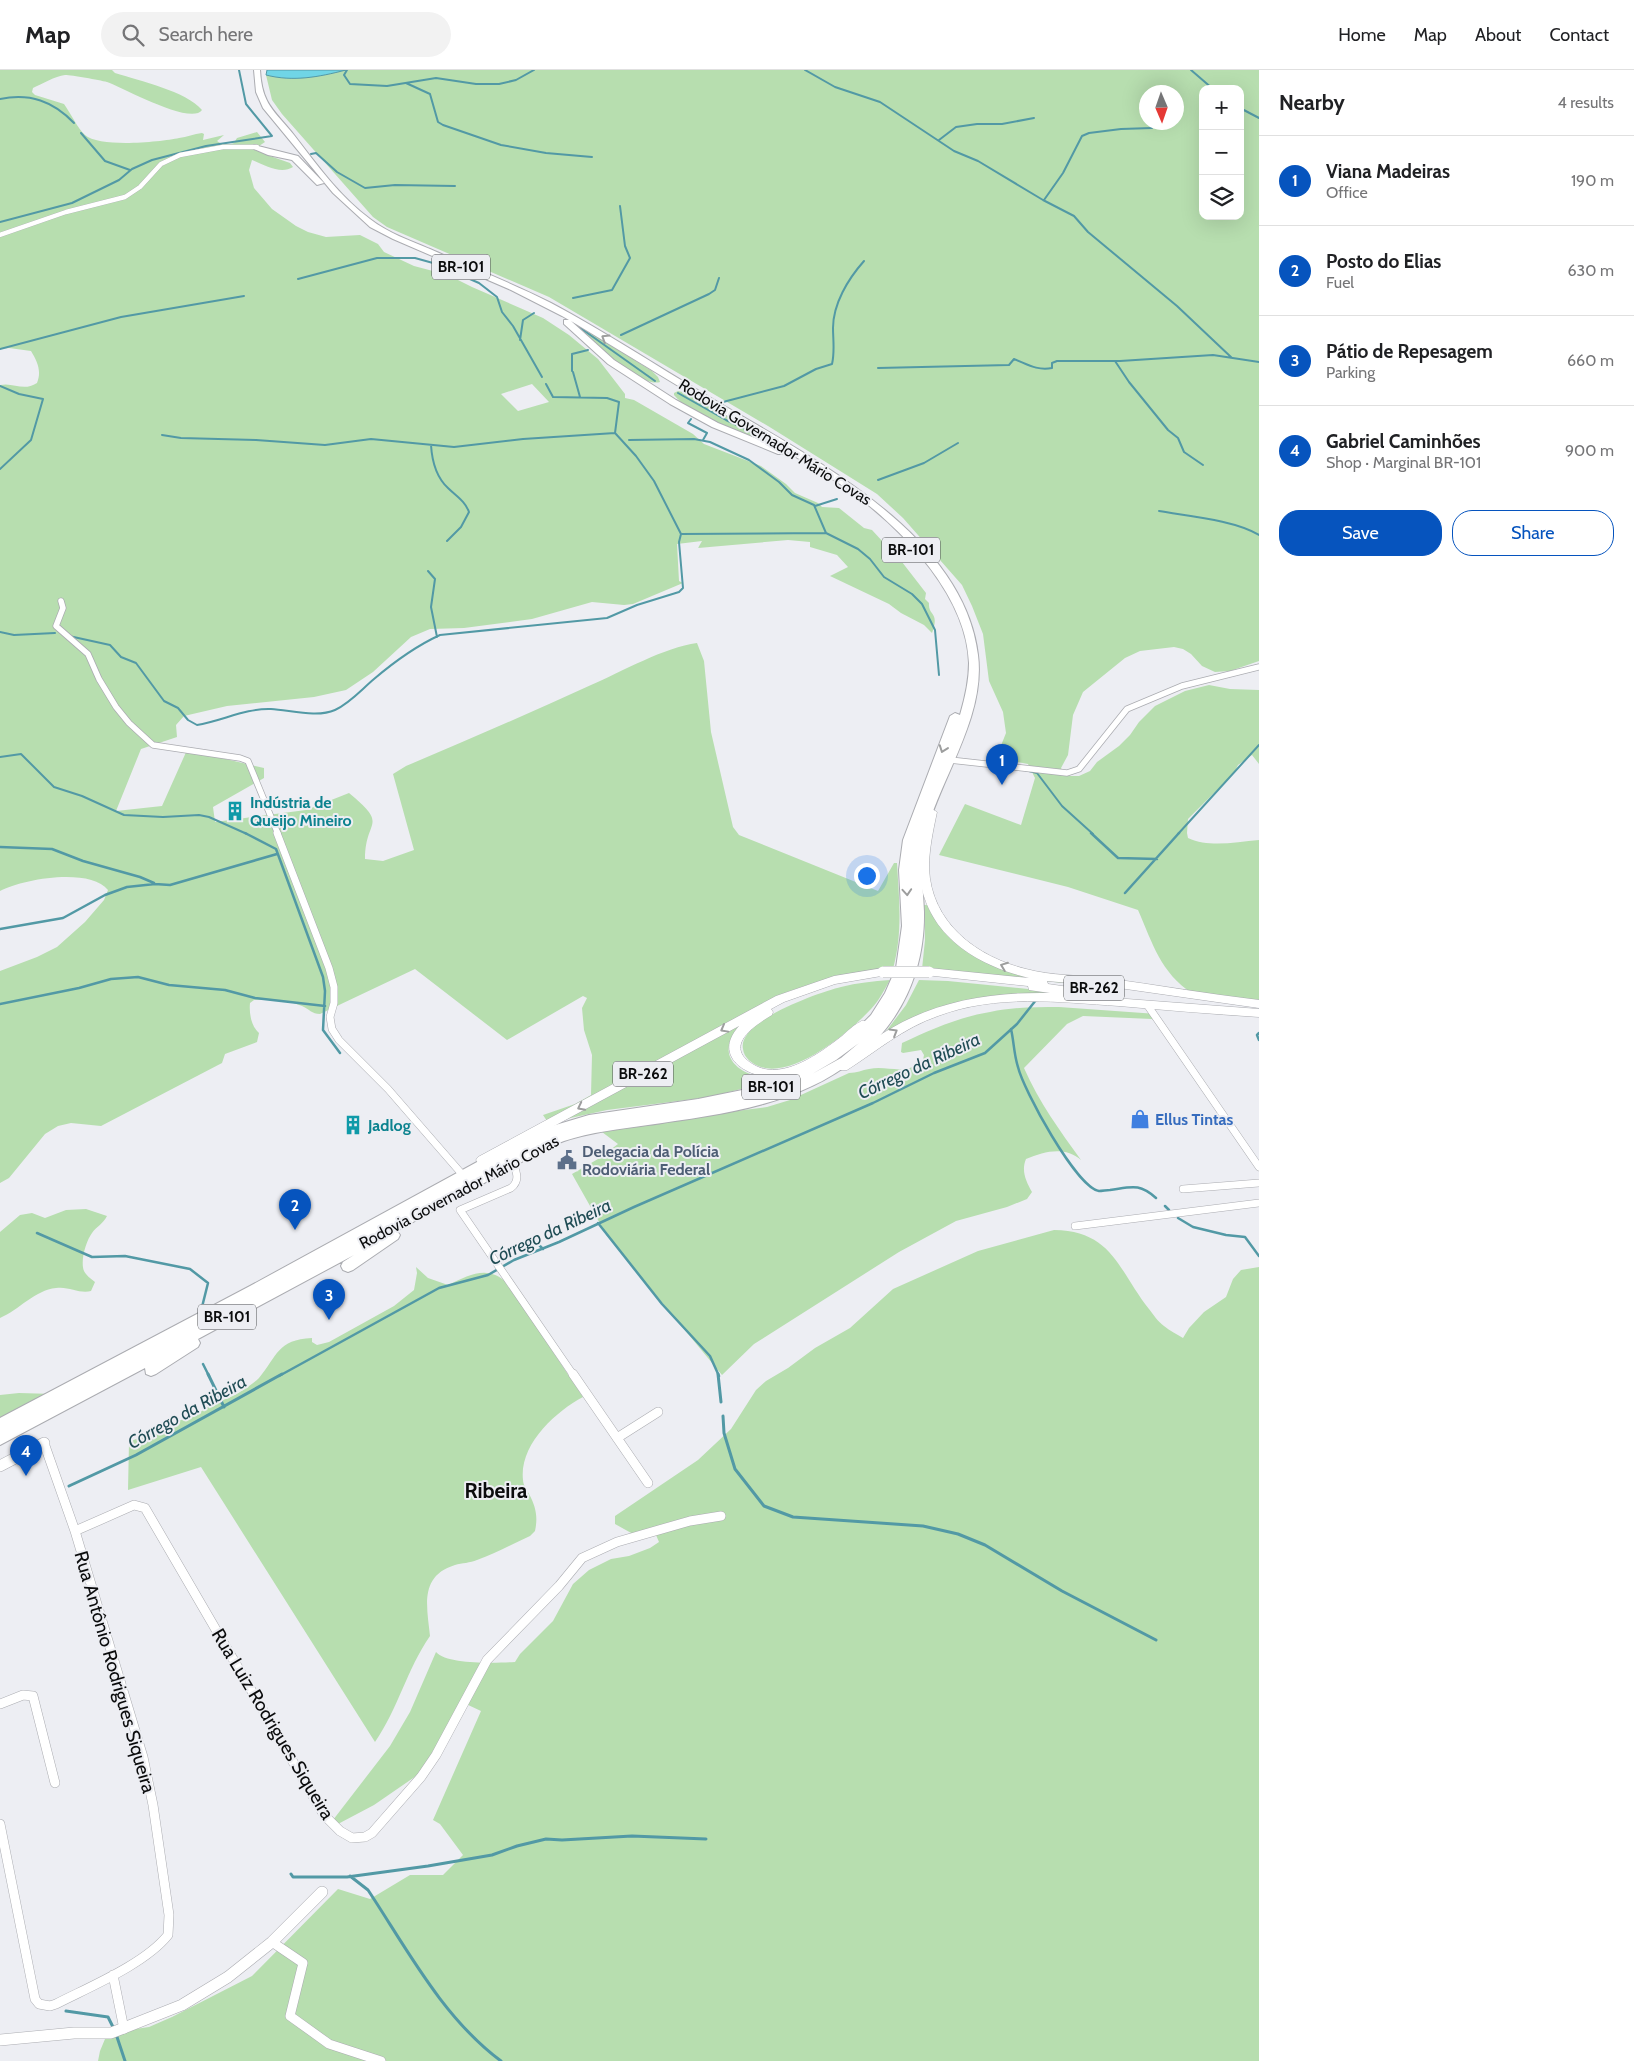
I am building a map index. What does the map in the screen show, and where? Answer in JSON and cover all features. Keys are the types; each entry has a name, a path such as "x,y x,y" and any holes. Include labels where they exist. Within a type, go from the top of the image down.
{"highway":[{"name":"Rodovia Governador Mário Covas","path":"0,1425 415,1204 525,1142 563,1126 603,1117 727,1099 768,1088 796,1078 827,1061 854,1041 876,1017 892,993 902,968 907,942 908,912 905,870 908,840 965,687 967,667 965,643 958,618 946,595 926,568 884,521 860,499 795,459 702,419 633,378 611,362 584,336 559,316 532,302 458,271 376,231 351,215 324,186 254,99 251,87 251,70"},
{"name":"Rodovia Governador Mário Covas","path":"0,1438 252,1304 543,1144 580,1131 738,1106 773,1096 807,1083 835,1068 866,1042 885,1022 904,992 915,960 918,938 916,852 920,832 950,760 972,688 974,668 968,629 953,594 907,536 865,496 552,307 394,237 368,221 352,208 313,165 262,102 257,86 257,70"},
{"path":"257,147 274,151 284,144 272,123"},
{"path":"257,147 271,153 295,158 324,186"},
{"path":"611,362 650,384 658,386 665,383 665,378 629,353"},
{"path":"702,419 676,402 669,395 670,391 683,389 722,408"},
{"name":"BR-262","path":"941,781 930,818 924,848 924,881 928,898 935,913 945,926 964,944 996,963 1031,974 1259,1005"},
{"name":"BR-262","path":"884,974 821,990 776,1008 746,1028 738,1036 735,1045 739,1059 747,1067 757,1072 769,1074 781,1074 808,1064 842,1042 873,1016 892,993"},
{"name":"BR-262","path":"415,1204 461,1172 514,1141 650,1071 780,999 834,980 884,974 929,974 1259,1005"},
{"name":"BR-262","path":"929,974 1259,1012"},
{"name":"BR-262","path":"807,1083 842,1067 879,1041 907,1025 942,1010 965,1004 1004,998 1034,997 1259,1012"},
{"path":"348,1266 453,1194"},
{"path":"151,1370 252,1304"}],"street":[{"path":"0,235 78,208 112,201 131,194 160,165 172,158 238,144 257,147"},
{"path":"61,601 63,608 56,626 61,633 88,654 99,679 127,723 153,745 240,758 248,761 259,784 329,968 334,987 334,1003 330,1017 332,1029 461,1172"},
{"path":"950,760 1067,773 1079,769 1127,709 1182,686 1259,667"},
{"path":"1148,1006 1259,1167"},
{"path":"512,1160 518,1175 516,1184 511,1188 460,1210 648,1483"},
{"path":"1183,1189 1259,1183"},
{"path":"1075,1226 1259,1204"},
{"path":"617,1438 658,1412"},
{"path":"0,1466 44,1443"},
{"name":"Rua Antônio Rodrigues Siqueira","path":"44,1443 75,1531 149,1782 169,1915 168,1935 160,1944 113,1975"},
{"name":"Rua Luiz Rodrigues Siqueira","path":"75,1531 134,1505 145,1508 324,1815 348,1838 356,1839 366,1838 372,1833 421,1777 436,1755 487,1660 559,1586 582,1558 616,1542 690,1521 720,1516"},
{"path":"0,1704 23,1695 33,1696 55,1783"},
{"path":"0,1824 35,1999 44,2006 56,2004 113,1975 118,2031"},
{"path":"0,2040 118,2031 182,2005 228,1977 272,1942 322,1892"},
{"path":"272,1942 303,1963 290,2016 329,2044 381,2061"}],"green space":[{"path":"0,70 112,70 115,73 174,92 195,103 202,110 195,114 185,113 156,104 107,82 68,75 49,80 33,88 32,92 35,95 64,104 85,135 103,142 130,143 170,140 202,133 204,134 203,140 224,135 217,141 228,144 234,143 237,138 257,132 265,142 259,146 263,152 290,163 293,167 278,170 252,160 249,170 254,188 272,209 296,226 308,232 326,237 360,235 378,244 384,252 414,266 448,275 543,318 569,335 598,359 625,394 625,398 634,400 693,434 704,444 761,466 795,493 818,503 822,507 839,508 864,528 872,530 884,543 885,550 902,562 926,593 925,599 929,603 935,621 932,633 924,625 901,613 889,604 830,576 848,567 837,555 810,547 810,542 788,540 698,548 702,541 677,544 679,581 683,583 633,604 592,602 532,619 464,628 430,629 411,637 373,672 346,690 314,697 227,706 184,716 176,725 177,737 141,749 116,811 162,806 187,750 264,768 264,778 213,807 215,822 306,810 349,793 369,812 372,818 365,859 383,861 414,850 393,774 406,766 643,661 671,649 697,643 704,661 711,732 733,827 739,835 878,891 894,863 897,863 899,929 893,969 829,978 787,992 547,1121 543,1115 575,1104 591,1095 592,1055 584,1030 582,1008 587,998 583,996 507,1040 415,969 320,1014 291,1002 254,1000 250,1003 250,1011 252,1023 259,1033 257,1042 225,1054 222,1063 101,1126 71,1123 58,1126 45,1134 9,1178 0,1183 0,971 57,947 85,922 104,900 108,890 99,883 87,879 56,877 39,879 0,891 0,385 32,386 37,383 39,370 31,351 9,348 0,349","holes":["532,384 549,402 518,411 501,394"]},
{"path":"346,70 1259,70 1259,661 1230,671 1215,672 1202,666 1191,654 1183,649 1174,647 1140,651 1125,658 1083,692 1073,715 1068,755 1061,768 1064,773 1070,776 1079,776 1090,771 1097,762 1119,746 1130,735 1139,722 1155,706 1185,691 1209,685 1230,689 1259,690 1259,764 1252,755 1238,765 1234,773 1188,819 1187,833 1188,838 1214,844 1259,840 1259,1000 1193,994 1165,967 1153,946 1138,910 1068,887 939,855 965,804 1021,825 1035,778 1028,764 996,758 1006,733 1003,712 989,681 983,634 962,585 903,518 877,494 768,426 549,297 387,227 373,217 282,114 272,100 266,75 286,78 316,77"},
{"path":"570,320 652,371 660,382 651,382 627,369 600,348"},
{"path":"678,391 687,393 743,424 779,447 723,425 694,411 674,395"},
{"path":"924,905 928,905 936,920 1003,968 1124,987 1124,989 922,969 925,940"},
{"path":"890,980 862,1019 821,1051 805,1060 774,1069 758,1066 745,1055 743,1049 745,1039 753,1028 782,1009 799,1001 841,987 865,982"},
{"path":"919,980 948,981 1127,999 991,997 884,1034 906,1005"},
{"path":"1059,1007 1157,1014 1161,1025 1152,1019 1083,1016 1067,1024 1024,1068 1043,1104 1081,1160 1062,1151 1048,1152 1026,1159 1024,1172 1032,1192 1027,1199 1007,1207 956,1221 899,1252 754,1344 722,1375 607,1236 572,1174 598,1159 618,1144 602,1132 617,1126 767,1107 790,1100 849,1073 876,1068 910,1068 923,1060 924,1055 921,1050 901,1052 902,1043 956,1021 978,1014 1007,1009"},
{"path":"746,1021 732,1036 729,1049 730,1057 734,1064 749,1074 758,1077 776,1078 776,1080 710,1097 607,1110 566,1119"},
{"path":"86,1209 107,1216 92,1233 84,1251 84,1271 95,1282 91,1291 82,1292 56,1288 41,1292 0,1318 0,1232 20,1215 32,1213 45,1218 66,1210"},
{"path":"1054,1230 1074,1232 1089,1237 1102,1245 1121,1267 1138,1294 1158,1320 1166,1328 1183,1338 1189,1328 1204,1312 1226,1297 1233,1279 1241,1270 1259,1267 1259,2061 98,2061 105,2039 115,2032 149,2027 252,1976 338,1889 370,1899 410,1875 443,1875 463,1855 440,1824 433,1820 481,1711 466,1704 419,1774 374,1805 338,1824 333,1820 390,1746 410,1712 436,1652 442,1656 461,1661 485,1663 515,1662 520,1654 553,1621 573,1584 589,1570 611,1559 629,1556 650,1548 659,1542 656,1535 633,1534 615,1524 615,1516 698,1460 731,1429 756,1390 766,1381 788,1368 815,1348 850,1328 893,1289 978,1251"},
{"path":"416,1267 428,1278 448,1285 479,1273 493,1274 501,1278 508,1284 583,1397 561,1411 541,1431 527,1454 523,1467 523,1482 535,1508 535,1531 530,1536 490,1555 443,1570 430,1585 427,1604 430,1636 375,1742 201,1467 128,1490 129,1442 202,1411 240,1392 259,1378 285,1345 300,1339 312,1338 312,1342 317,1345 329,1342 394,1306 414,1290 417,1273"},
{"path":"19,1393 54,1394 0,1419 0,1395"}],"water":[{"path":"267,70 346,70 316,77 286,78 266,75"}],"waterway":[{"path":"0,222 72,203 119,180 132,169 152,160 206,146 272,136 246,104 239,70"},
{"path":"347,70 344,75 350,84 387,86 436,78 476,84 499,84 516,80 534,70"},
{"path":"805,70 835,87 880,102 954,151 978,161 1043,200 1074,216 1088,232 1177,306 1232,358"},
{"path":"1191,70 1208,85"},
{"path":"406,83 430,94 438,122 443,125 501,145 546,153 592,157"},
{"path":"0,99 11,97 31,98 58,109 74,123"},
{"path":"1244,110 1259,118"},
{"path":"939,140 956,127 977,124 1002,124 1034,118"},
{"path":"1044,200 1063,173 1082,136 1089,133 1139,128"},
{"path":"81,133 105,161 130,170"},
{"path":"311,154 316,153 337,172 365,188 395,185 455,186"},
{"path":"573,298 612,290 630,258 625,246 620,206"},
{"path":"298,279 377,258 415,258 433,263 479,283 497,297 502,312 520,339"},
{"path":"723,402 784,386 816,369 832,364 834,350 833,328 836,310 842,292 864,261"},
{"path":"621,335 709,294 715,290 719,278"},
{"path":"0,349 121,317 244,296"},
{"path":"520,339 523,320 534,313"},
{"path":"579,327 655,381"},
{"path":"520,339 542,377"},
{"path":"572,371 572,354 588,350"},
{"path":"1115,361 1213,355 1232,358"},
{"path":"1232,358 1259,362"},
{"path":"878,368 1009,365 1014,359 1047,369 1052,368 1052,363 1057,361 1115,361"},
{"path":"1115,361 1129,382 1168,430 1178,438 1184,452 1203,465"},
{"path":"573,372 580,397"},
{"path":"546,384 553,397 607,398 619,402 615,433"},
{"path":"0,386 19,394 43,399 31,440 0,469"},
{"path":"678,393 726,420 767,439"},
{"path":"691,419 688,423 707,433 703,440"},
{"path":"162,435 181,438 256,440 325,445 371,439 454,447 523,439 615,433"},
{"path":"615,433 636,456 654,481 681,534"},
{"path":"629,440 694,439 710,442 749,460 779,482 792,495 814,505 826,533"},
{"path":"878,480 924,463 958,443"},
{"path":"431,445 432,457 440,479 463,502 469,512 461,527 447,541"},
{"path":"815,506 837,499"},
{"path":"1159,511 1224,522 1259,535"},
{"path":"681,534 826,533"},
{"path":"826,533 858,549 870,559 884,577 912,594 922,604 935,630 939,675"},
{"path":"437,637 607,618 637,605 679,592 683,588 679,542 681,534"},
{"path":"428,571 435,579 431,607 437,637"},
{"path":"0,632 14,635 55,633"},
{"path":"69,636 110,645 121,657 136,663 164,701 178,708 188,720 197,725 262,709 312,713 335,710 346,704 406,655 437,637"},
{"name":"Córrego da Ribeira","path":"1178,834 1259,745"},
{"path":"0,757 21,754 54,787 82,796 124,815 163,817 199,815 209,817 247,834"},
{"path":"1025,770 1037,773 1062,806 1093,834"},
{"path":"1091,833 1118,858 1156,859"},
{"name":"Córrego da Ribeira","path":"1156,859 1179,833"},
{"path":"247,834 276,849 323,977 324,1006"},
{"path":"0,847 52,849 83,861 140,877 154,883"},
{"path":"0,929 63,918 105,895 127,887 155,884 170,885 277,854"},
{"name":"Córrego da Ribeira","path":"1125,893 1156,859"},
{"path":"0,1004 79,988 111,979 138,977 169,985 225,990 255,998 324,1006"},
{"name":"Córrego da Ribeira","path":"1011,1029 1036,1000"},
{"path":"324,1006 323,1030 340,1053"},
{"name":"Córrego da Ribeira","path":"598,1224 873,1103 934,1073 985,1053 1011,1029"},
{"path":"1011,1029 1022,1078 1052,1136 1077,1173 1089,1185 1099,1191 1135,1187 1145,1190 1156,1198"},
{"path":"1259,1033 1257,1035 1259,1040"},
{"path":"1165,1206 1169,1210"},
{"path":"1178,1218 1193,1227 1226,1235 1245,1237 1259,1256"},
{"name":"Córrego da Ribeira","path":"543,1249 598,1224"},
{"path":"598,1224 662,1304 710,1356 719,1376"},
{"path":"37,1233 92,1257 125,1256 190,1269 208,1283 200,1315"},
{"name":"Córrego da Ribeira","path":"538,1244 543,1249"},
{"name":"Córrego da Ribeira","path":"279,1376 439,1288 488,1275 514,1260 543,1249"},
{"path":"203,1364 208,1374"},
{"path":"208,1374 224,1406"},
{"name":"Córrego da Ribeira","path":"224,1406 282,1374"},
{"path":"718,1374 721,1402"},
{"name":"Córrego da Ribeira","path":"69,1486 136,1455 224,1406"},
{"path":"723,1416 724,1433 735,1469 764,1506 793,1517 923,1526 958,1534 985,1545 1062,1591 1156,1640"},
{"path":"351,1877 492,1855 517,1846 546,1839 562,1840 632,1836 706,1839"},
{"path":"291,1874 293,1877 351,1877"},
{"path":"351,1877 368,1890 427,1982 444,2004 480,2044 501,2061"},
{"path":"66,2011 108,2017 114,2029"},
{"path":"116,2034 125,2061"}],"place":[{"name":"Viana Madeiras","path":"1002,785"},
{"name":"Indústria de Queijo Mineiro","path":"235,811"},
{"name":"Ellus Tintas","path":"1140,1119"},
{"name":"Jadlog","path":"353,1125"},
{"name":"Delegacia da Polícia Rodoviária Federal","path":"567,1160"},
{"name":"Posto do Elias","path":"295,1230"},
{"name":"Pátio de Repesagem","path":"329,1320"},
{"name":"Gabriel Caminhões","path":"26,1476"}],"district":[{"name":"Ribeira","path":"496,1490"}]}
